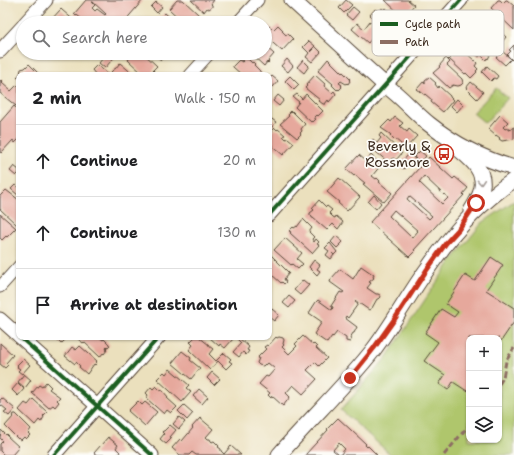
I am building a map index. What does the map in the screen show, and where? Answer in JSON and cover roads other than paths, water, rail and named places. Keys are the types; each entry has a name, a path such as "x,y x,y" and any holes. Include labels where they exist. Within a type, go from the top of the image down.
{"main road":[{"path":"292,0 477,167 481,176 481,194 458,230"},
{"path":"428,124 461,146 514,168"},
{"path":"279,455 350,378 374,348 446,243 492,197 514,180"}],"street":[{"path":"31,16 46,0"},
{"path":"243,16 258,0"},
{"path":"452,10 461,0"},
{"path":"0,51 16,34"},
{"path":"272,212 412,56"},
{"path":"193,72 204,60"},
{"path":"0,287 16,269"},
{"path":"0,319 16,333"},
{"path":"24,340 152,455"},
{"path":"54,455 156,340"}],"place":[{"name":"Beverly & Rossmore","path":"444,154"}]}
